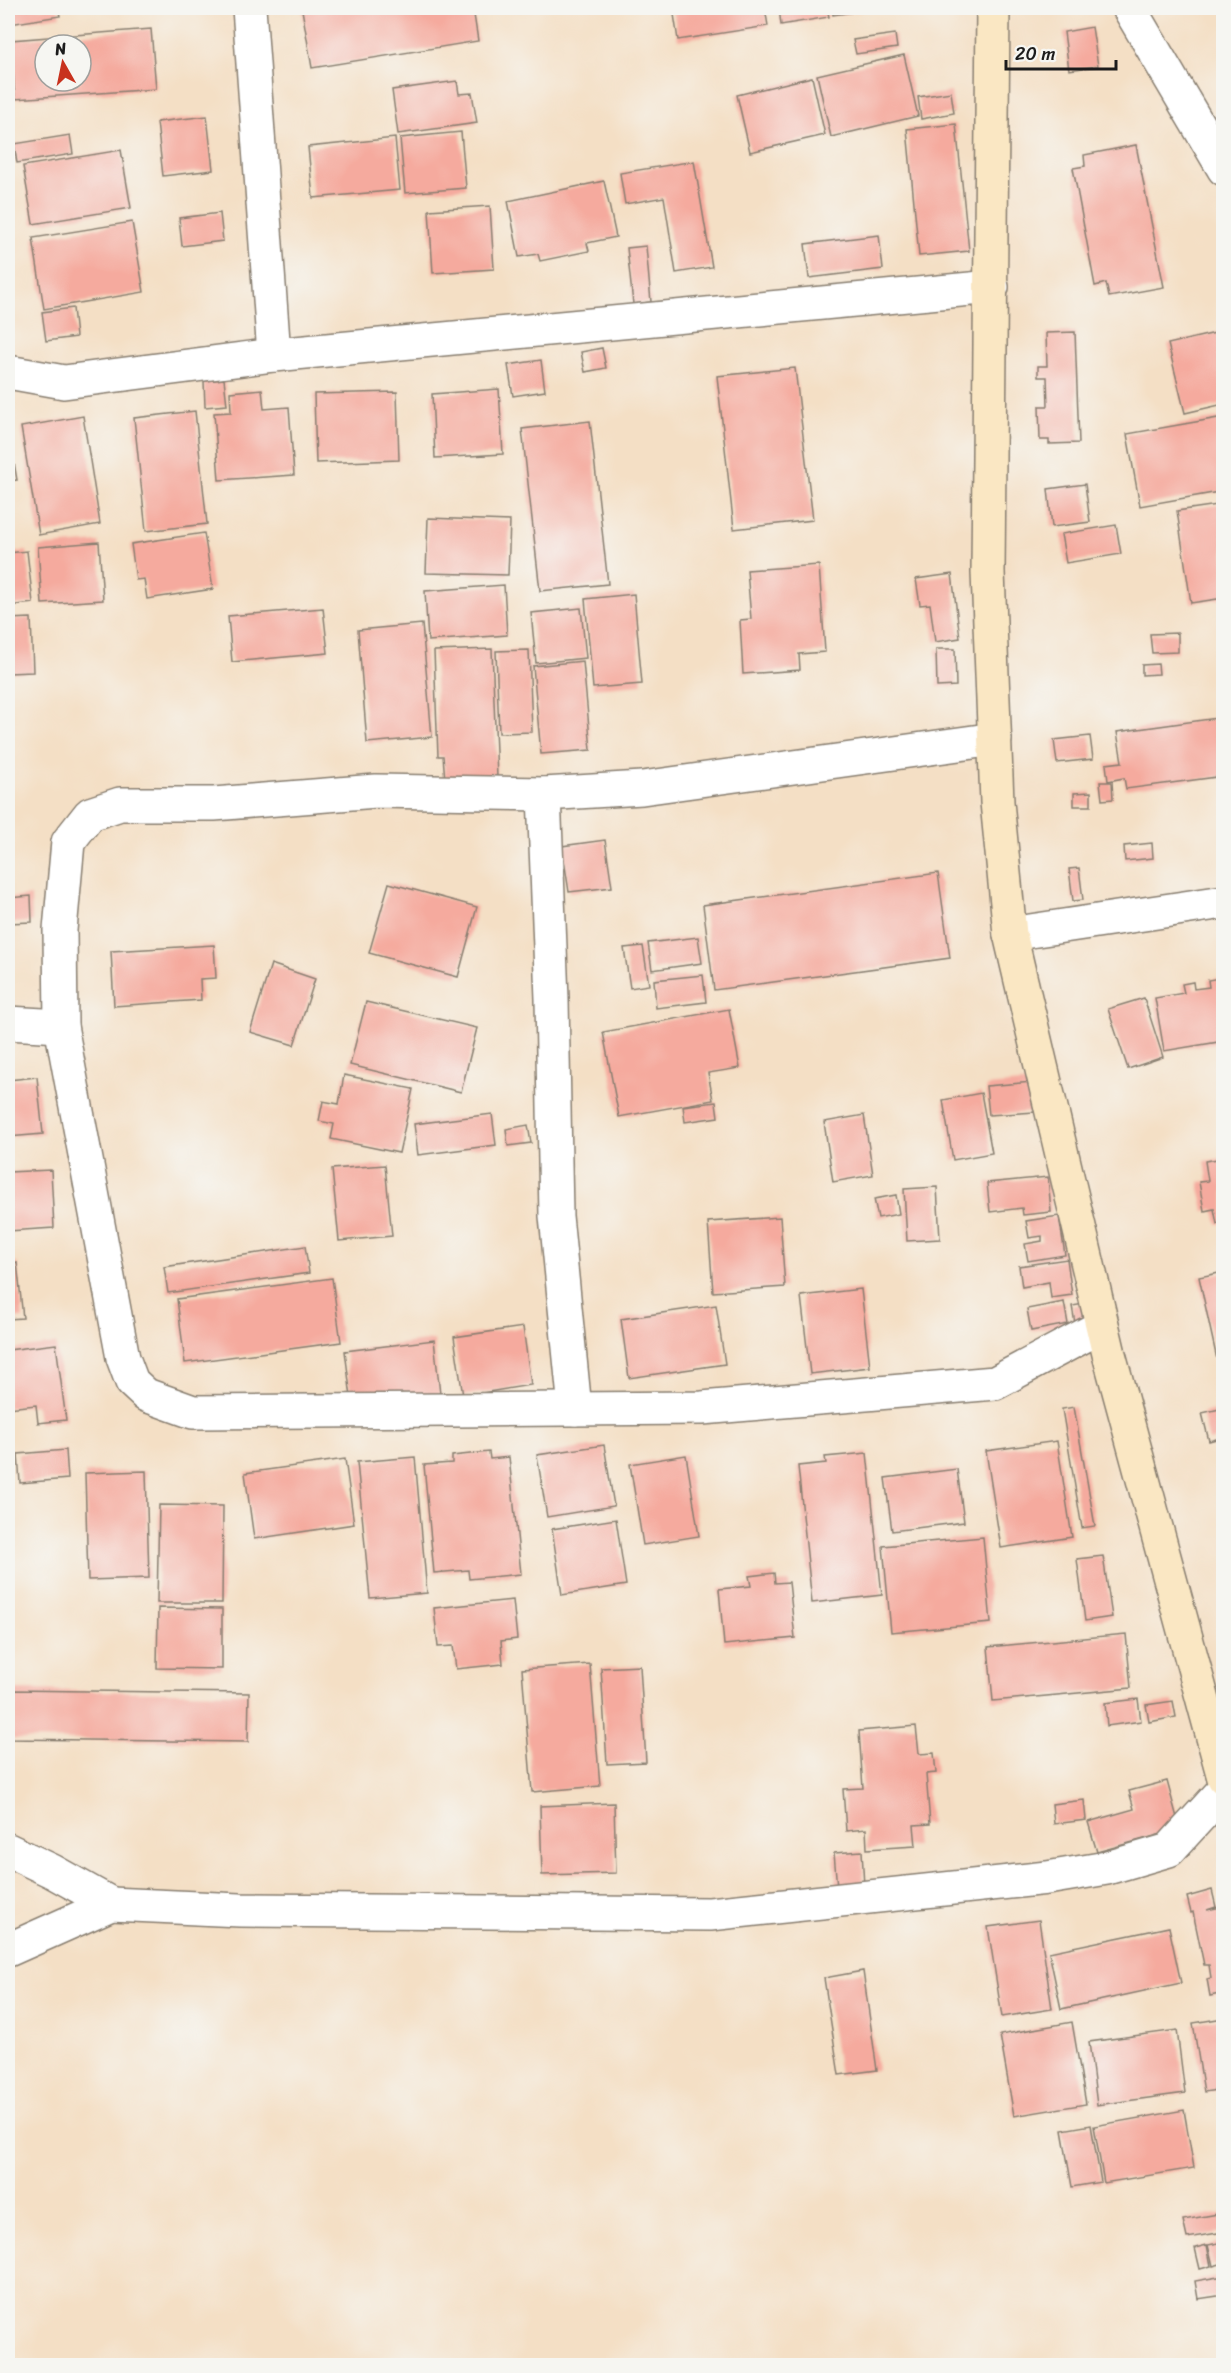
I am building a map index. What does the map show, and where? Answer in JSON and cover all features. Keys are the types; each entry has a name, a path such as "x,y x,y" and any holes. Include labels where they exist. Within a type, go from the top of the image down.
{"street":[{"path":"249,8 274,355"},
{"path":"993,8 988,572 997,802 1010,934 1102,1326 1224,1778"},
{"path":"1129,8 1224,169"},
{"path":"8,372 64,382 274,355 992,287"},
{"path":"995,739 642,788 544,794 376,791 214,804 120,804 90,814 68,842 60,930 61,1026 123,1358 132,1382 146,1395 193,1412 702,1408 995,1383 1102,1326"},
{"path":"544,794 552,999 556,1216 575,1409"},
{"path":"1010,934 1224,902"},
{"path":"8,1023 61,1026"},
{"path":"8,1950 111,1905 240,1910 710,1914 897,1895 1087,1871 1169,1850 1224,1790"},
{"path":"8,1850 52,1871 111,1905"}],"building":[{"path":"8,8 58,8 60,16 10,24"},
{"path":"315,8 473,8 478,41 312,68 302,10"},
{"path":"673,8 765,8 768,26 678,40"},
{"path":"779,8 827,8 829,17 781,25"},
{"path":"832,8 875,8 875,9 833,15"},
{"path":"1092,27 1098,66 1069,70 1064,32"},
{"path":"151,29 156,89 15,99 11,40 33,38 33,93 93,93 93,34"},
{"path":"895,34 897,48 856,54 853,40"},
{"path":"904,55 918,116 831,137 817,75"},
{"path":"812,77 825,135 750,152 737,95"},
{"path":"457,81 459,94 472,93 477,123 398,134 392,90"},
{"path":"951,92 954,113 921,119 918,97"},
{"path":"207,116 213,170 163,176 157,122"},
{"path":"956,124 969,251 919,256 907,129"},
{"path":"461,132 466,188 405,193 400,138"},
{"path":"70,135 73,154 17,163 14,144"},
{"path":"395,138 400,190 313,198 308,147"},
{"path":"1136,145 1164,287 1109,297 1106,283 1095,286 1073,168 1085,166 1084,155"},
{"path":"121,150 131,208 33,224 23,166"},
{"path":"694,161 712,267 676,273 664,197 625,204 620,173"},
{"path":"604,181 616,237 587,243 589,251 540,261 538,254 519,257 508,201"},
{"path":"490,206 494,269 433,273 429,210"},
{"path":"220,213 223,241 182,246 179,218"},
{"path":"132,222 144,292 44,309 33,238"},
{"path":"879,235 883,269 809,278 805,244"},
{"path":"8,243 10,243 10,297 8,297"},
{"path":"646,246 651,302 633,304 627,248"},
{"path":"73,308 76,337 46,341 42,312"},
{"path":"1224,331 1224,404 1185,413 1168,344"},
{"path":"1075,332 1079,443 1049,444 1049,440 1040,440 1039,406 1048,406 1047,377 1038,377 1038,366 1047,366 1046,333"},
{"path":"602,348 606,368 585,372 581,352"},
{"path":"541,360 545,391 513,396 508,365"},
{"path":"795,368 813,520 734,529 717,376"},
{"path":"224,379 227,405 205,407 204,381"},
{"path":"262,389 264,409 289,407 294,475 219,480 214,413 231,412 230,392"},
{"path":"499,389 503,454 435,458 432,394"},
{"path":"397,392 399,460 316,463 314,394"},
{"path":"195,411 207,524 146,531 134,418"},
{"path":"83,416 100,524 39,535 21,427"},
{"path":"1224,417 1224,491 1140,506 1127,434"},
{"path":"590,421 608,584 540,591 522,429"},
{"path":"8,427 17,480 8,481"},
{"path":"1085,484 1090,522 1052,527 1048,489"},
{"path":"1224,504 1224,598 1191,603 1177,511"},
{"path":"428,518 510,521 508,575 426,573"},
{"path":"1116,525 1121,554 1066,563 1061,534"},
{"path":"204,533 213,589 147,599 144,579 136,580 131,544"},
{"path":"99,542 103,600 42,604 38,547"},
{"path":"27,551 33,603 8,606 8,553"},
{"path":"819,565 825,652 799,654 800,670 743,674 740,620 751,619 747,570"},
{"path":"952,574 960,638 935,642 930,604 920,605 916,579"},
{"path":"504,585 507,635 428,641 425,591"},
{"path":"634,594 642,684 593,688 585,599"},
{"path":"323,608 328,653 232,662 228,616"},
{"path":"581,608 586,658 536,663 531,613"},
{"path":"31,618 33,672 8,673 8,619"},
{"path":"422,624 432,737 367,743 358,630"},
{"path":"1178,633 1178,652 1152,653 1150,634"},
{"path":"492,649 497,778 445,780 443,756 438,756 434,651"},
{"path":"936,649 955,649 956,686 937,687"},
{"path":"529,650 532,732 499,733 496,651"},
{"path":"583,661 591,750 541,754 533,666"},
{"path":"1158,664 1159,674 1142,675 1142,665"},
{"path":"1224,717 1224,776 1126,789 1124,778 1108,781 1106,764 1122,762 1117,732"},
{"path":"1090,736 1093,759 1057,763 1054,740"},
{"path":"1100,782 1112,782 1113,799 1102,800"},
{"path":"1091,792 1091,806 1074,806 1074,793"},
{"path":"605,840 612,887 569,892 562,846"},
{"path":"1152,843 1153,858 1125,861 1124,846"},
{"path":"1079,868 1083,900 1073,901 1069,869"},
{"path":"938,873 950,958 714,990 703,905"},
{"path":"389,883 477,907 458,977 369,953"},
{"path":"31,896 32,922 8,923 8,898"},
{"path":"698,937 702,963 652,970 648,943"},
{"path":"214,945 216,978 200,979 201,1000 114,1006 111,951"},
{"path":"643,946 649,985 630,988 624,948"},
{"path":"271,964 315,979 294,1045 250,1032"},
{"path":"703,975 706,1002 656,1008 654,980"},
{"path":"1219,978 1221,987 1224,987 1224,1041 1164,1051 1155,998 1184,993 1182,984 1193,982 1194,989 1209,987 1208,980"},
{"path":"1144,998 1163,1057 1128,1069 1108,1009"},
{"path":"366,1002 477,1028 461,1092 350,1065"},
{"path":"729,1009 740,1068 708,1073 713,1100 619,1117 603,1032"},
{"path":"344,1075 413,1089 399,1153 331,1139 334,1124 319,1121 323,1101 339,1104"},
{"path":"37,1077 43,1134 8,1137 8,1080"},
{"path":"1033,1082 1035,1112 989,1115 986,1086"},
{"path":"981,1093 992,1153 953,1160 943,1100"},
{"path":"716,1102 718,1117 685,1122 683,1106"},
{"path":"492,1114 496,1145 418,1155 414,1124"},
{"path":"864,1115 873,1175 833,1182 824,1122"},
{"path":"528,1125 531,1143 508,1146 506,1129"},
{"path":"1224,1158 1224,1223 1217,1224 1214,1209 1204,1211 1199,1182 1208,1181 1205,1161"},
{"path":"385,1165 392,1236 339,1241 332,1169"},
{"path":"51,1170 54,1228 8,1231 8,1172"},
{"path":"1048,1177 1051,1212 1023,1215 1022,1208 990,1212 987,1183"},
{"path":"937,1187 940,1239 907,1241 904,1189"},
{"path":"896,1195 899,1214 878,1218 874,1199"},
{"path":"1059,1216 1065,1255 1028,1261 1025,1244 1042,1241 1042,1236 1029,1238 1026,1221"},
{"path":"780,1217 785,1287 713,1292 708,1222"},
{"path":"305,1246 309,1273 168,1293 164,1267"},
{"path":"1067,1259 1072,1295 1051,1298 1049,1282 1022,1287 1019,1266"},
{"path":"17,1262 23,1318 8,1319 8,1263"},
{"path":"1224,1272 1224,1387 1223,1387 1199,1277"},
{"path":"332,1278 341,1342 185,1363 177,1299"},
{"path":"861,1289 870,1367 810,1374 801,1296"},
{"path":"1064,1302 1068,1324 1031,1331 1027,1309"},
{"path":"1090,1303 1078,1341 1072,1306"},
{"path":"716,1305 725,1364 629,1378 621,1319"},
{"path":"523,1327 531,1385 463,1396 454,1337"},
{"path":"434,1340 440,1394 352,1405 345,1351"},
{"path":"56,1344 66,1420 38,1423 36,1405 8,1408 8,1350"},
{"path":"1074,1407 1095,1526 1082,1528 1062,1409"},
{"path":"1224,1408 1224,1437 1209,1441 1202,1413"},
{"path":"1057,1441 1072,1537 1001,1548 986,1451"},
{"path":"604,1445 614,1506 547,1517 537,1455"},
{"path":"66,1450 68,1479 20,1483 18,1454"},
{"path":"489,1452 490,1459 509,1457 521,1574 469,1579 468,1570 434,1573 424,1465 452,1463 452,1456"},
{"path":"867,1453 882,1595 812,1603 798,1466 826,1463 825,1457"},
{"path":"686,1455 699,1536 643,1545 630,1464"},
{"path":"415,1457 427,1593 370,1598 357,1462"},
{"path":"345,1459 354,1524 254,1539 245,1473"},
{"path":"957,1469 964,1522 892,1531 885,1478"},
{"path":"146,1471 149,1578 88,1580 85,1473"},
{"path":"159,1505 223,1506 222,1603 157,1603"},
{"path":"616,1519 626,1585 562,1595 552,1529"},
{"path":"983,1537 991,1623 891,1632 883,1546"},
{"path":"1103,1556 1112,1617 1085,1621 1077,1559"},
{"path":"774,1573 775,1583 789,1582 795,1638 724,1645 719,1589 751,1586 749,1576"},
{"path":"513,1600 517,1639 501,1641 503,1664 456,1669 453,1646 438,1647 434,1608"},
{"path":"158,1608 222,1609 222,1669 157,1668"},
{"path":"1126,1634 1131,1688 993,1701 988,1647"},
{"path":"590,1664 600,1786 532,1792 522,1669"},
{"path":"640,1666 646,1762 607,1764 601,1668"},
{"path":"8,1690 249,1693 248,1742 8,1739"},
{"path":"1138,1699 1141,1721 1107,1726 1105,1703"},
{"path":"1173,1701 1176,1717 1149,1722 1146,1705"},
{"path":"916,1726 919,1754 934,1753 936,1773 926,1774 930,1824 914,1825 916,1846 867,1849 866,1829 846,1831 843,1789 863,1788 859,1731"},
{"path":"1167,1781 1180,1829 1097,1852 1088,1822 1134,1809 1129,1791"},
{"path":"1084,1800 1086,1820 1054,1824 1052,1804"},
{"path":"614,1803 616,1873 542,1875 540,1806"},
{"path":"862,1851 864,1886 837,1888 834,1853"},
{"path":"1212,1890 1216,1907 1207,1910 1221,1907 1224,1919 1224,1993 1210,1996 1207,1979 1211,1978 1209,1965 1204,1965 1193,1912 1191,1913 1187,1897"},
{"path":"1039,1920 1052,2009 1002,2017 988,1927"},
{"path":"1169,1927 1181,1983 1061,2009 1049,1952"},
{"path":"863,1971 877,2070 839,2075 824,1978"},
{"path":"1224,2018 1224,2089 1204,2092 1193,2023"},
{"path":"1072,2022 1086,2104 1014,2116 1000,2035"},
{"path":"1177,2030 1185,2093 1097,2105 1089,2042"},
{"path":"1184,2110 1194,2168 1104,2183 1094,2126"},
{"path":"1091,2125 1101,2182 1072,2187 1062,2130"},
{"path":"1224,2213 1224,2232 1187,2238 1183,2220"},
{"path":"1224,2242 1224,2263 1213,2266 1208,2245"},
{"path":"1207,2245 1211,2266 1200,2269 1195,2248"},
{"path":"1224,2276 1224,2295 1198,2299 1195,2281"}]}
